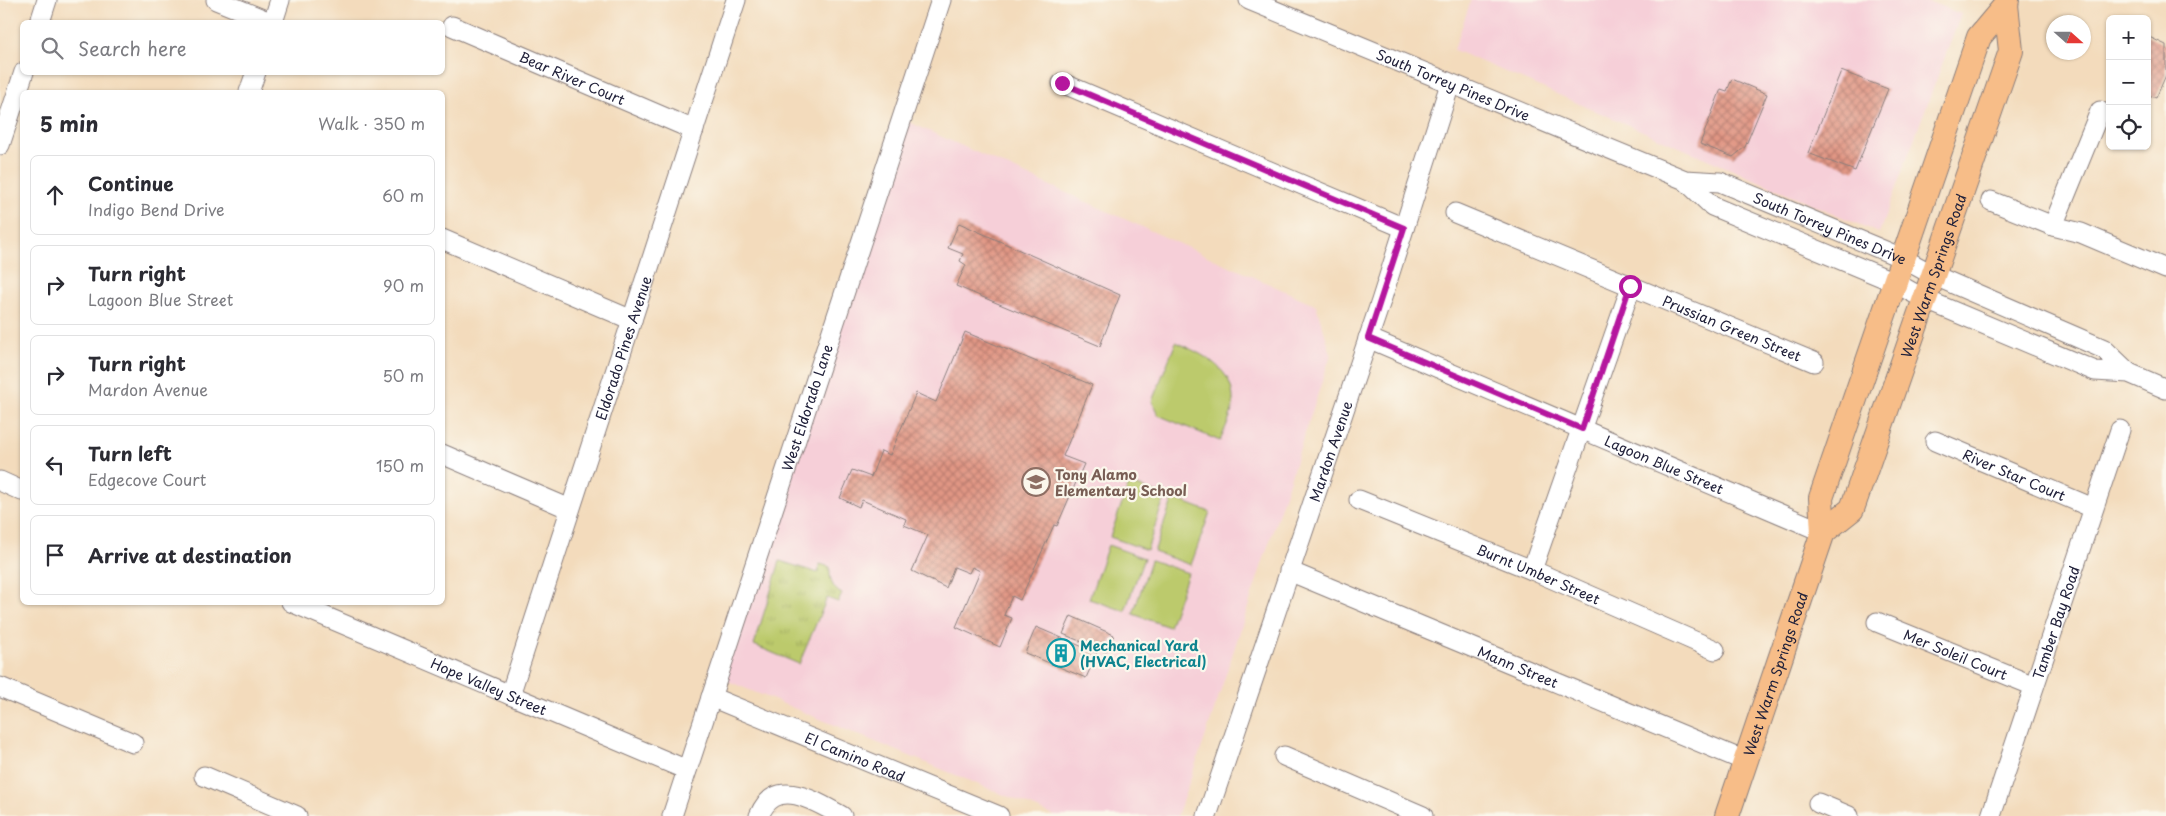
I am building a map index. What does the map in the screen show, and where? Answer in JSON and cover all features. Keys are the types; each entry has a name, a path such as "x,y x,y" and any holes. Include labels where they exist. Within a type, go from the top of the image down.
{"main road":[{"name":"West Warm Springs Road","path":"1726,816 1823,532 1821,498 1902,258 1979,37 2006,3"},
{"name":"West Warm Springs Road","path":"1823,532 1852,509 1924,299 1934,275 2011,51 2006,3"}],"street":[{"path":"41,20 48,0"},
{"path":"216,0 266,20"},
{"path":"272,20 280,0"},
{"name":"Eldorado Pines Avenue","path":"510,695 736,0"},
{"name":"West Eldorado Lane","path":"672,816 942,0"},
{"name":"South Torrey Pines Drive","path":"1249,0 1685,180 1720,182 1902,258 1934,275 2104,349 2129,373"},
{"name":"Bear River Court","path":"452,26 694,130"},
{"path":"0,144 23,75"},
{"path":"250,90 255,75"},
{"path":"1062,83 1404,228"},
{"name":"Mardon Avenue","path":"1207,816 1368,338 1450,84"},
{"path":"2053,226 2100,111"},
{"name":"South Torrey Pines Drive","path":"1685,180 1712,206 1894,282 1924,299 2095,371 2129,373 2166,389"},
{"path":"1991,201 2053,226 2081,233 2166,270"},
{"name":"Prussian Green Street","path":"1455,213 1814,362"},
{"path":"445,240 632,320"},
{"path":"1532,570 1630,286"},
{"name":"Lagoon Blue Street","path":"1368,338 1823,532"},
{"name":"Tamber Bay Road","path":"1991,816 2120,430"},
{"name":"River Star Court","path":"1935,442 2093,508"},
{"path":"445,455 570,509"},
{"path":"0,481 20,490"},
{"name":"Burnt Umber Street","path":"1359,500 1532,570 1715,650"},
{"name":"Mann Street","path":"1289,571 1745,761"},
{"name":"Hope Valley Street","path":"298,605 687,770"},
{"name":"Mer Soleil Court","path":"1877,622 2034,686"},
{"path":"0,687 133,743"},
{"name":"El Camino Road","path":"711,696 970,810 999,816"},
{"path":"1284,756 1423,816"},
{"path":"204,776 297,816"},
{"path":"759,816 762,808 778,794 786,792 797,795 842,816"},
{"path":"1818,803 1849,816"}],"shaded area":[{"path":"1471,0 1925,0 1961,14 1879,233 1454,50"},
{"name":"Tony Alamo Elementary School","path":"902,119 1316,305 1331,354 1206,735 1177,816 1055,816 718,677"}],"green space":[{"path":"1176,342 1197,352 1215,364 1229,381 1233,404 1230,418 1220,441 1158,415 1152,401"},
{"path":"1129,483 1165,496 1147,550 1110,537"},
{"path":"1173,498 1210,512 1191,565 1154,552"},
{"path":"1108,545 1144,558 1125,611 1089,599"},
{"path":"1151,560 1188,573 1169,627 1133,614"},
{"path":"780,561 818,573 820,564 830,567 832,583 842,594 838,602 827,598 799,664 754,645"}],"building":[{"path":"2151,38 2166,45 2166,75 2156,98 2151,96"},
{"path":"1841,71 1888,89 1855,171 1808,153"},
{"path":"1732,79 1767,94 1745,147 1733,157 1700,144 1721,89 1727,91"},
{"path":"959,223 1120,295 1100,346 956,286 966,265 960,261 963,254 948,248"},
{"name":"Tony Alamo Elementary School","path":"965,332 1092,385 1063,456 1084,464 1057,526 1054,525 1020,600 1012,596 1004,615 1012,618 1000,647 956,627 980,571 972,567 969,573 954,567 946,588 912,571 928,535 904,525 906,519 862,500 859,507 840,498 852,470 871,477 881,451 890,455 916,393 936,402"},
{"path":"1071,616 1114,635 1106,652 1063,634"},
{"name":"Mechanical Yard (HVAC, Electrical)","path":"1036,627 1097,653 1086,678 1025,653"}],"place":[{"name":"Tony Alamo Elementary School","path":"1036,482"},
{"name":"Mechanical Yard (HVAC, Electrical)","path":"1061,653"}],"route":[{"path":"1062,83 1404,228 1368,338 1582,429 1630,286"}]}
